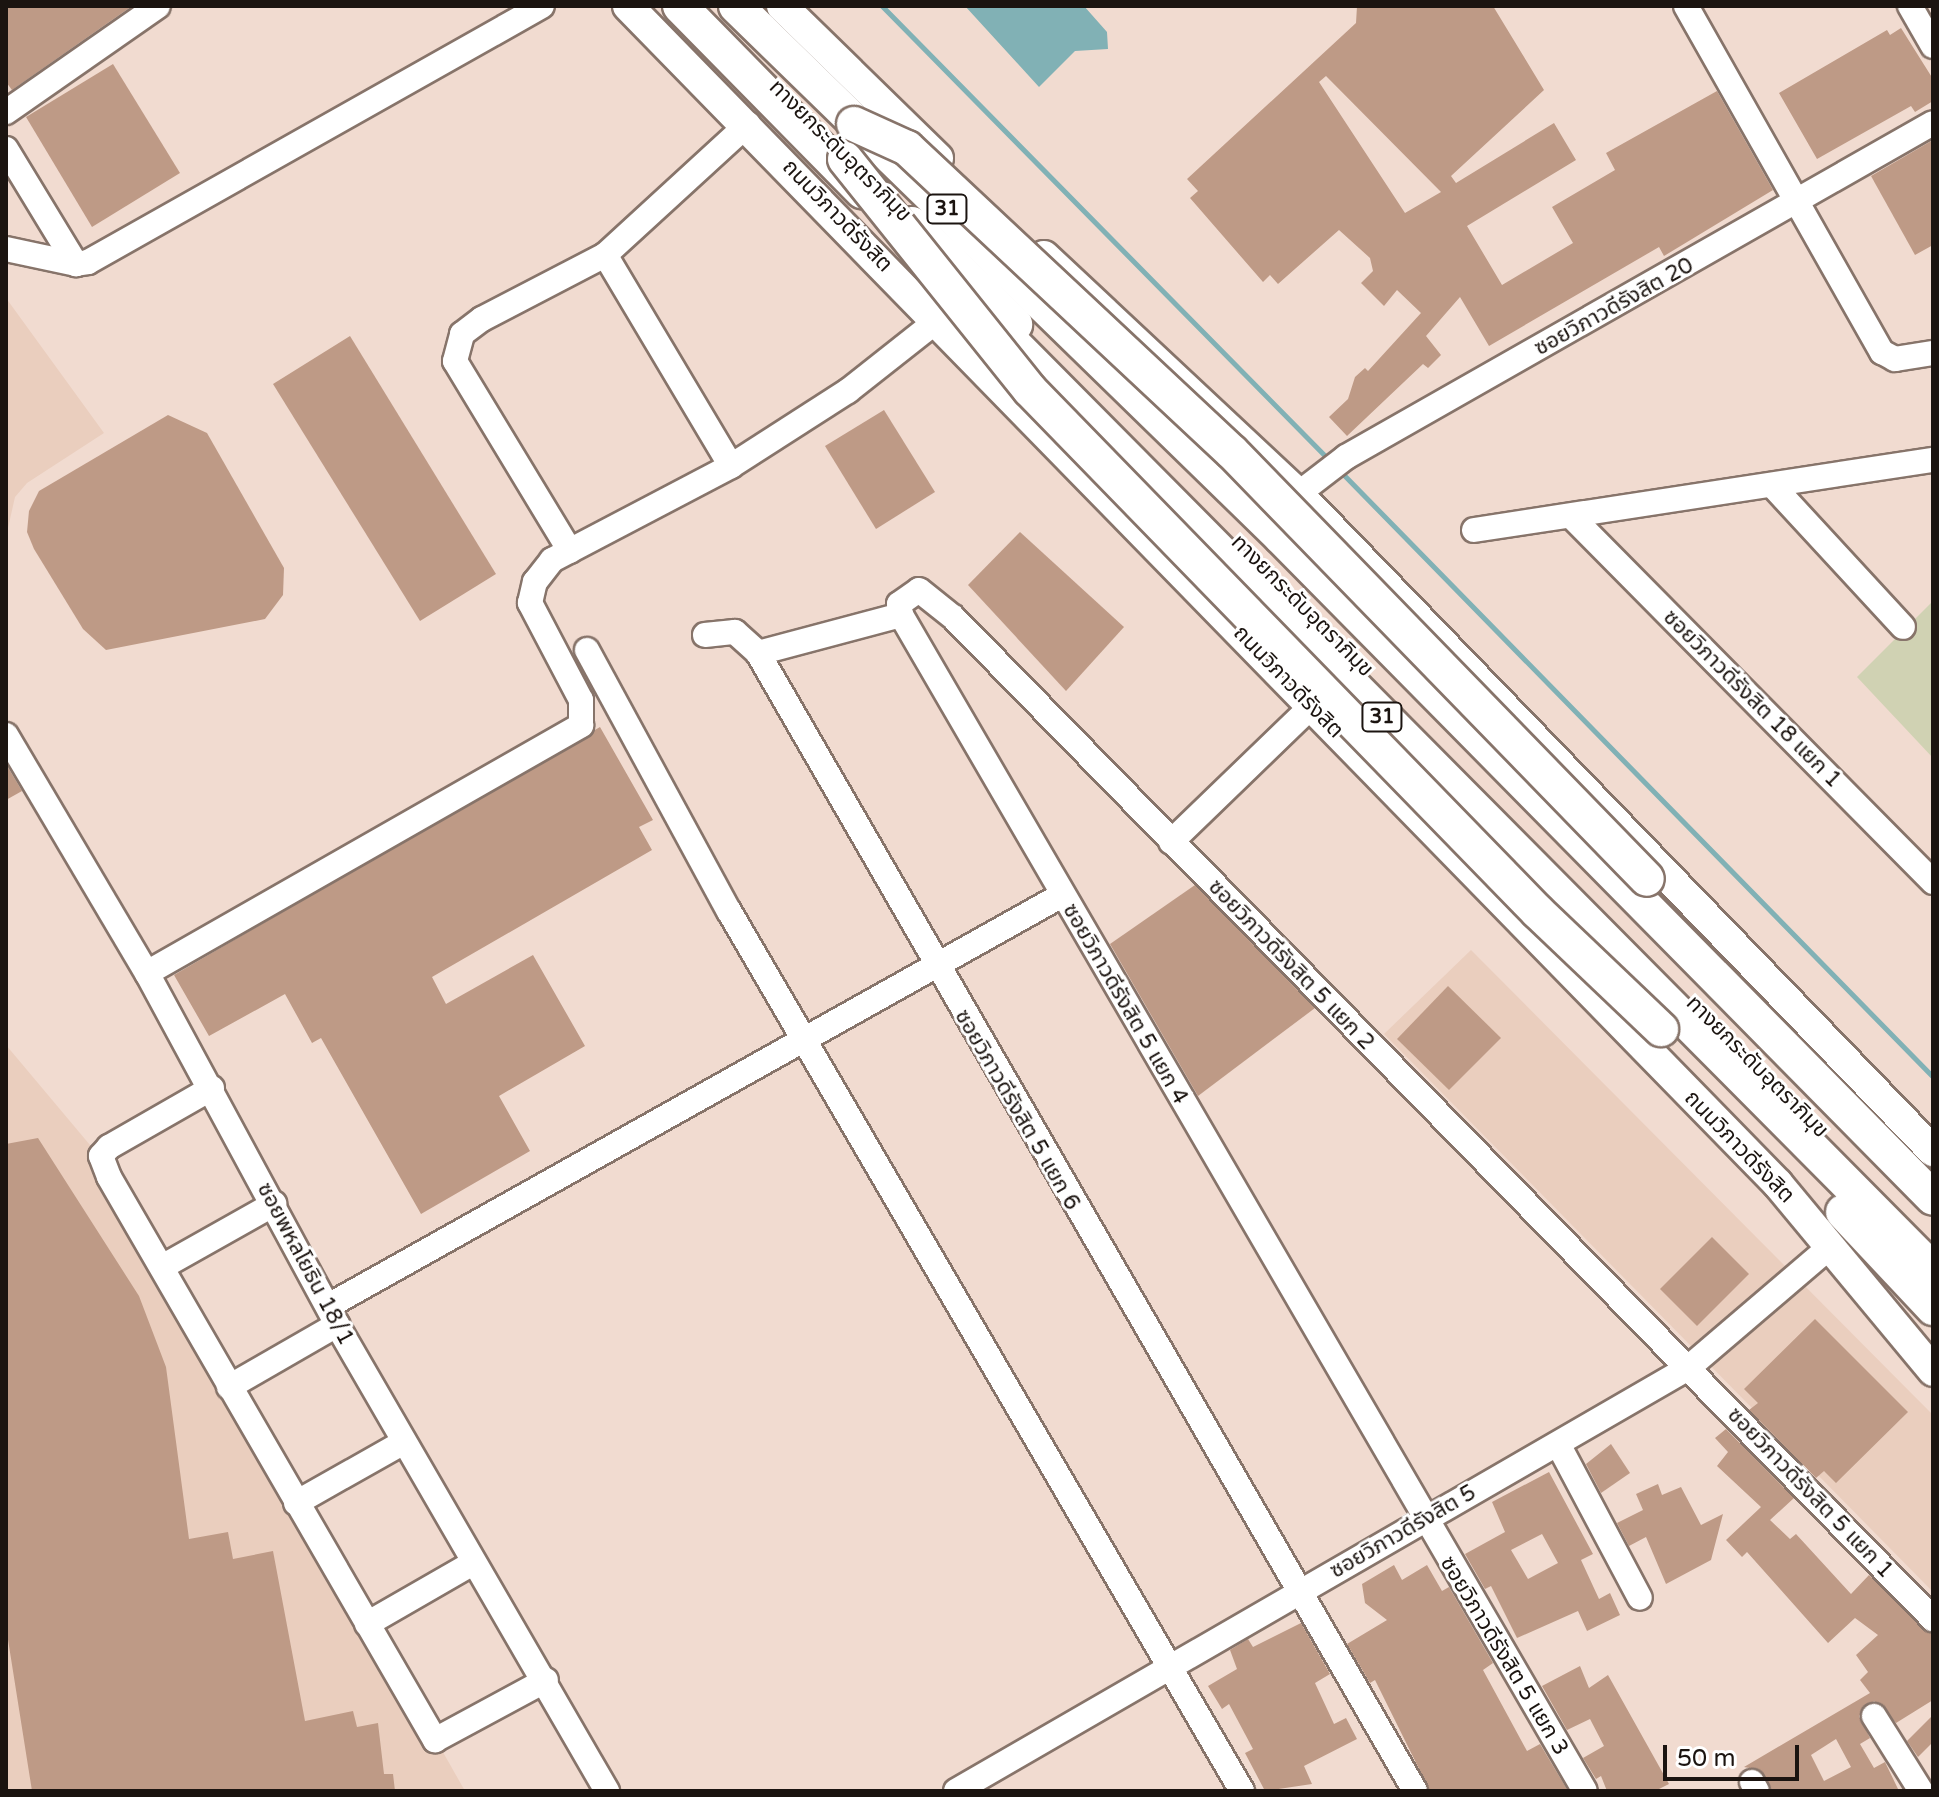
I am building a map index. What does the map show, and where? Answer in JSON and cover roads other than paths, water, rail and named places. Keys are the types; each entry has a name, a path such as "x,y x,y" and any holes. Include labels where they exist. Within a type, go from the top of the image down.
{"highway":[{"name":"ถนนวิภาวดีรังสิต","path":"680,6 1933,1270"},
{"name":"ทางยกระดับอุตราภิมุข","path":"699,6 845,159 1247,550 1933,1245"},
{"name":"ทางยกระดับอุตราภิมุข","path":"739,6 854,124 1281,537 1933,1196"},
{"name":"31","path":"739,6 1313,558 1933,1196"},
{"path":"854,124 907,148 1232,452 1647,879 1932,1155"},
{"path":"845,159 1030,390 1538,912 1661,1029 1933,1308"},
{"path":"1205,537 1254,646"},
{"path":"1313,558 1420,619"}],"main road":[{"name":"ถนนวิภาวดีรังสิต","path":"628,6 742,130 938,320 1831,1246 1933,1371"},
{"name":"31","path":"782,6 1298,494 1932,1155"}],"street":[{"path":"6,112 158,6"},
{"path":"6,249 76,264 121,248 542,6"},
{"path":"1686,6 1882,352 1895,359 1933,353"},
{"path":"1910,6 1933,46"},
{"name":"ซอยวิภาวดีรังสิต 20","path":"1298,494 1335,465 1798,203 1933,123"},
{"path":"570,551 455,361 462,334 482,319 605,255 742,130"},
{"path":"6,149 76,264"},
{"path":"605,255 731,466"},
{"path":"147,973 581,725 581,700 530,603 535,582 552,560 731,466 848,391 938,320"},
{"path":"1474,530 1933,460"},
{"path":"1772,485 1903,627"},
{"name":"ซอยวิภาวดีรังสิต 18 แยก 1","path":"1571,516 1933,882"},
{"name":"ซอยวิภาวดีรังสิต 5 แยก 2","path":"901,615 899,604 907,594 930,595 1688,1368"},
{"path":"758,653 901,615"},
{"name":"ซอยวิภาวดีรังสิต 5 แยก 4","path":"901,615 1423,1520"},
{"name":"ซอยวิภาวดีรังสิต 5 แยก 6","path":"705,635 735,632 758,653 935,968 1415,1791"},
{"path":"587,650 804,1040 1169,1668 1231,1787"},
{"path":"1171,842 1311,707"},
{"name":"ซอยพหลโยธิน 18/1","path":"6,735 147,973 404,1442 473,1563 546,1680 607,1791"},
{"path":"229,1387 333,1315 804,1040 1062,895"},
{"path":"212,1088 101,1156 229,1387 435,1740 546,1680"},
{"path":"162,1267 274,1204"},
{"name":"ซอยวิภาวดีรังสิต 5","path":"956,1791 1688,1368 1831,1246"},
{"name":"ซอยวิภาวดีรังสิต 5 แยก 1","path":"1688,1368 1933,1619"},
{"path":"296,1503 404,1442"},
{"path":"1558,1444 1640,1598"},
{"name":"ซอยวิภาวดีรังสิต 5 แยก 3","path":"1423,1520 1585,1791"},
{"path":"367,1624 473,1563"},
{"path":"1874,1716 1921,1791"}],"water":[{"path":"965,6 1084,6 1107,32 1108,49 1075,51 1039,87"}],"waterway":[{"path":"882,6 1330,461"},
{"path":"1340,471 1933,1077"}]}
